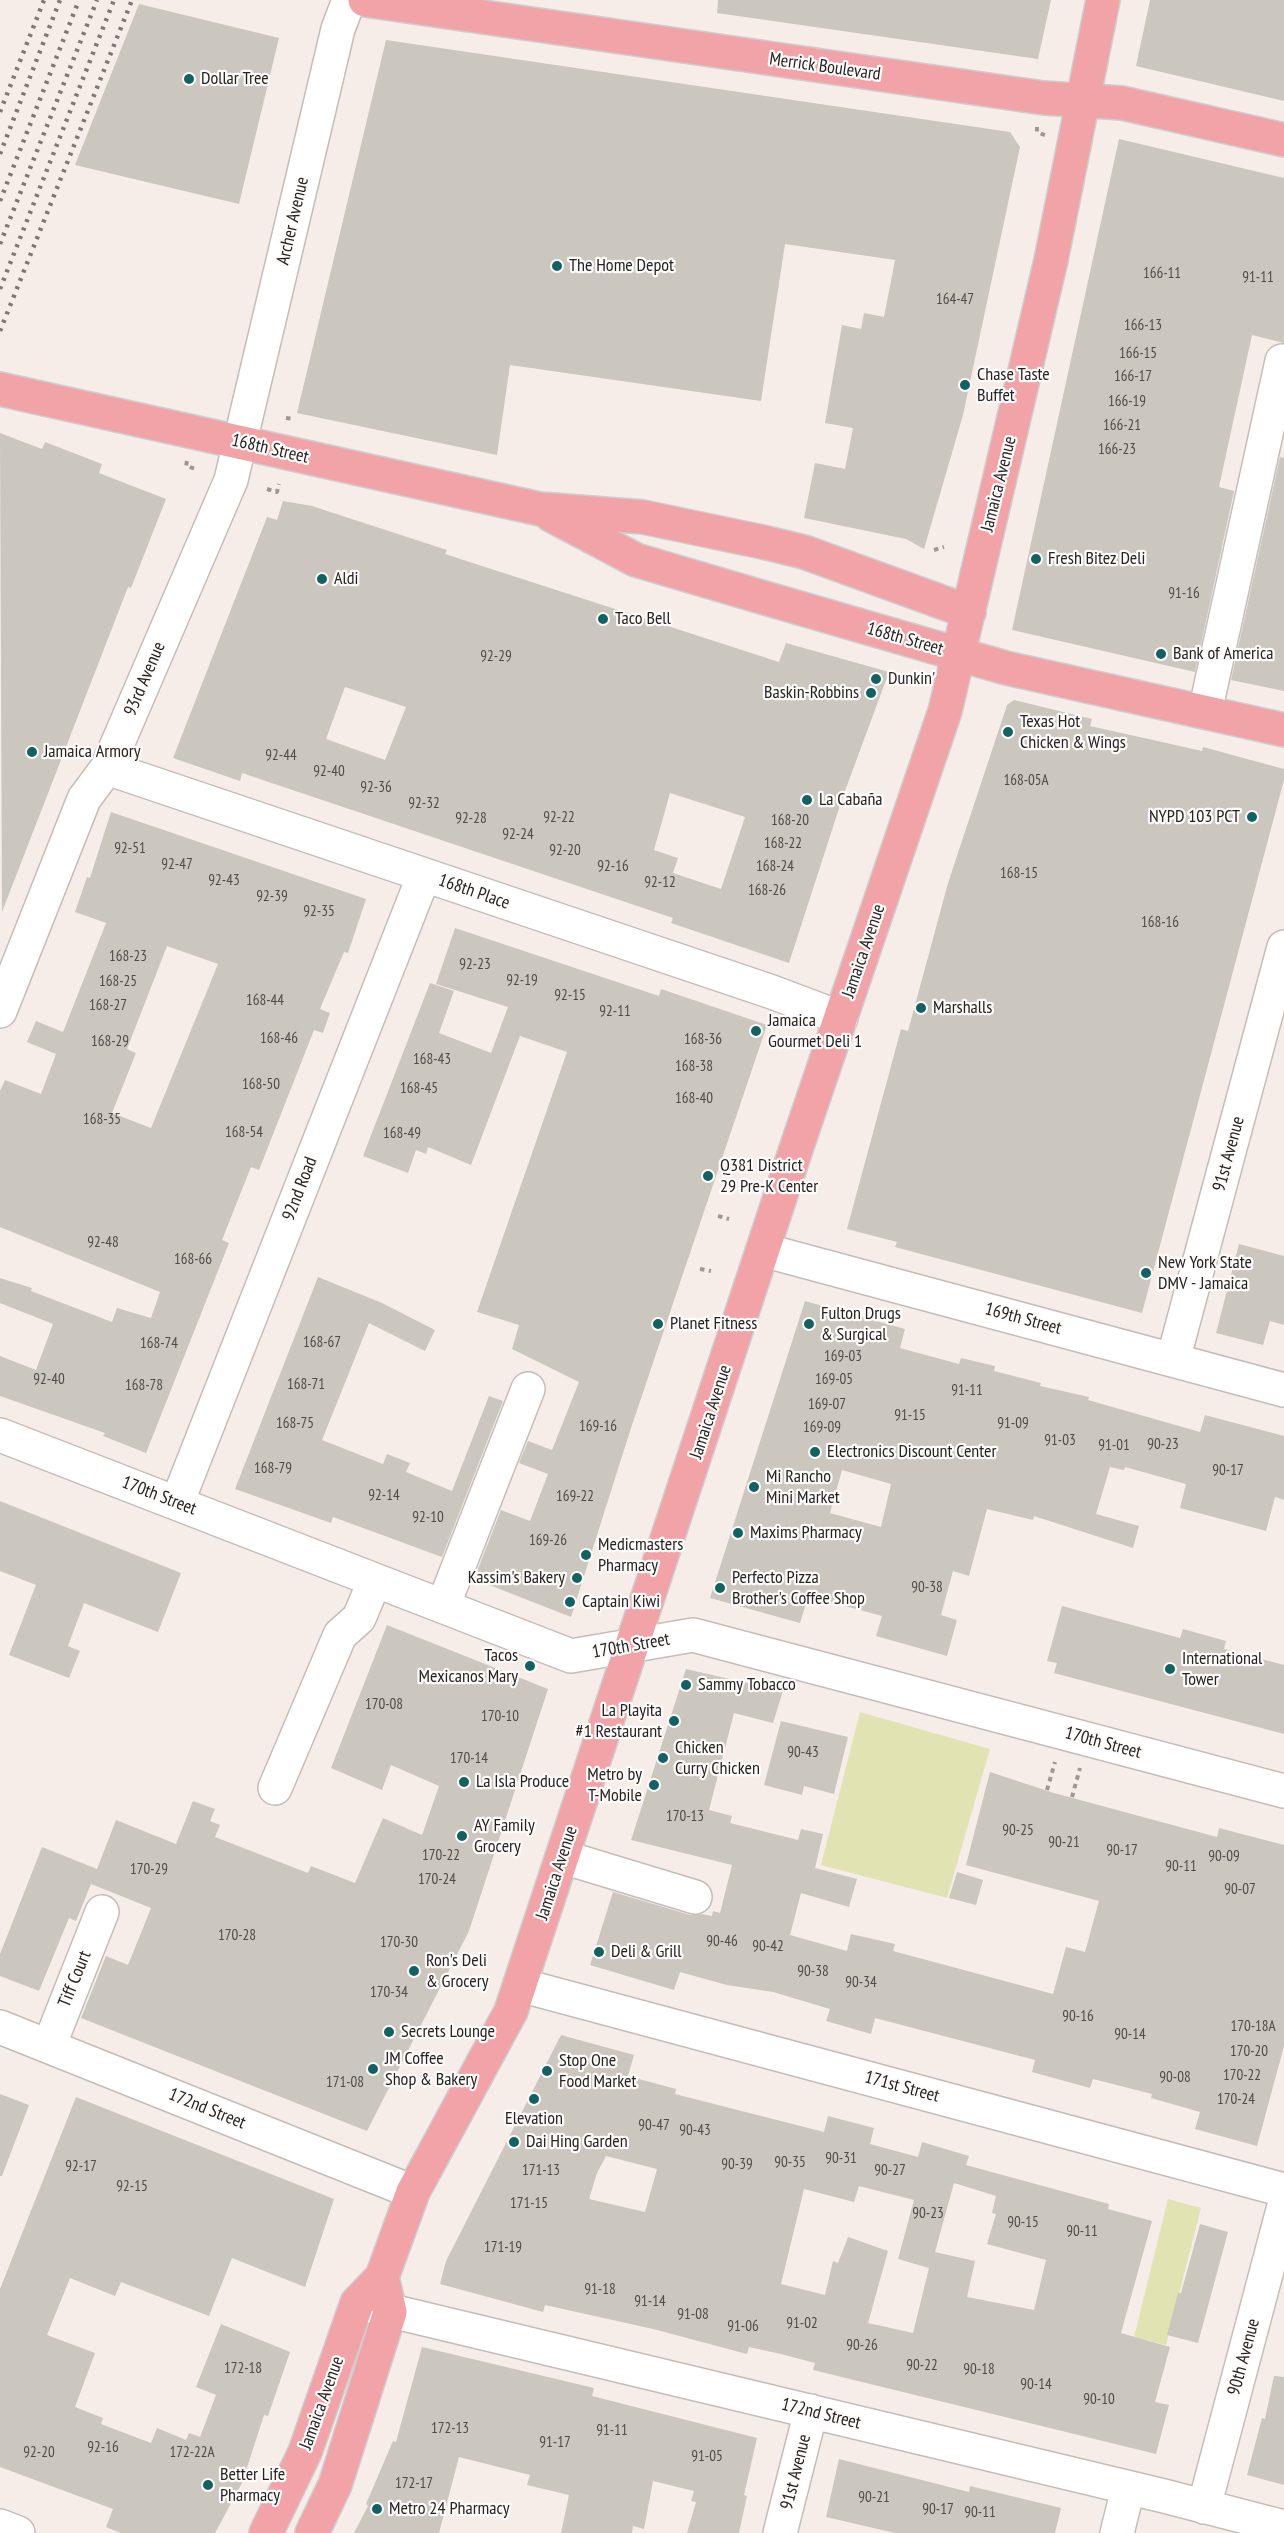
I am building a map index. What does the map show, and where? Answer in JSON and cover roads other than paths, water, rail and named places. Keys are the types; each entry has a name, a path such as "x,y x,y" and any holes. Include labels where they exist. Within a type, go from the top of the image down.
{"main road":[{"name":"Merrick Boulevard","path":"365,0 1033,96 1122,104 1284,140"},
{"name":"Jamaica Avenue","path":"266,2533 305,2452 357,2303 382,2277 413,2192 511,2011 763,1250 945,711 1051,260 1103,0"},
{"name":"168th Street","path":"0,389 540,509 643,517 767,543 804,552 969,612"},
{"name":"168th Street","path":"540,509 636,560 1006,668 1284,730"},
{"path":"382,2277 390,2312"},
{"name":"Jamaica Avenue","path":"312,2533 335,2485 390,2312"}],"street":[{"name":"Archer Avenue","path":"240,442 338,29 349,0"},
{"path":"1205,712 1282,362"},
{"name":"93rd Avenue","path":"0,1011 84,799 107,768 231,480 240,442"},
{"name":"168th Place","path":"107,768 841,1018"},
{"name":"92nd Road","path":"177,1503 424,875"},
{"name":"91st Avenue","path":"1173,1360 1284,947"},
{"name":"169th Street","path":"763,1250 1284,1390"},
{"path":"442,1606 528,1389"},
{"name":"170th Street","path":"0,1435 572,1656 693,1635 1284,1791"},
{"path":"275,1788 340,1635 358,1618 375,1580"},
{"path":"563,1857 695,1897"},
{"name":"Tiff Court","path":"49,2046 102,1912"},
{"name":"171st Street","path":"520,1985 1284,2190"},
{"name":"172nd Street","path":"0,2027 413,2192"},
{"name":"90th Avenue","path":"1204,2507 1284,2206"},
{"name":"172nd Street","path":"357,2303 1284,2527"},
{"name":"91st Avenue","path":"780,2533 811,2411"},
{"path":"1117,2533 1128,2489"},
{"path":"0,2526 18,2533"}],"railway":[{"path":"0,112 44,0"},
{"path":"0,154 60,0"},
{"path":"0,201 79,0"},
{"path":"0,244 97,0"},
{"path":"0,289 114,0"},
{"path":"0,331 132,0"}],"place":[{"name":"Dollar Tree","path":"189,79"},
{"name":"The Home Depot","path":"557,266"},
{"name":"Chase Taste Buffet","path":"965,385"},
{"name":"Fresh Bitez Deli","path":"1036,559"},
{"name":"Aldi","path":"322,579"},
{"name":"Taco Bell","path":"603,619"},
{"name":"Bank of America","path":"1161,654"},
{"name":"Dunkin'","path":"876,679"},
{"name":"Baskin-Robbins","path":"871,693"},
{"name":"Texas Hot Chicken & Wings","path":"1008,732"},
{"name":"Jamaica Armory","path":"32,752"},
{"name":"La Cabaña","path":"807,800"},
{"name":"NYPD 103 PCT","path":"1252,817"},
{"name":"Marshalls","path":"921,1008"},
{"name":"Jamaica Gourmet Deli 1","path":"756,1031"},
{"name":"Q381 District 29 Pre-K Center","path":"708,1176"},
{"name":"New York State DMV - Jamaica","path":"1146,1273"},
{"name":"Planet Fitness","path":"658,1324"},
{"name":"Fulton Drugs & Surgical","path":"809,1324"},
{"name":"Electronics Discount Center","path":"815,1452"},
{"name":"Mi Rancho Mini Market","path":"754,1487"},
{"name":"Maxims Pharmacy","path":"738,1533"},
{"name":"Medicmasters Pharmacy","path":"586,1555"},
{"name":"Kassim's Bakery","path":"577,1578"},
{"name":"Perfecto Pizza Brother's Coffee Shop","path":"720,1588"},
{"name":"Captain Kiwi","path":"570,1602"},
{"name":"Tacos Mexicanos Mary","path":"530,1666"},
{"name":"International Tower","path":"1170,1669"},
{"name":"Sammy Tobacco","path":"686,1685"},
{"name":"La Playita #1 Restaurant","path":"674,1721"},
{"name":"Chicken Curry Chicken","path":"663,1758"},
{"name":"La Isla Produce","path":"464,1782"},
{"name":"Metro by T-Mobile","path":"654,1785"},
{"name":"AY Family Grocery","path":"462,1836"},
{"name":"Deli & Grill","path":"599,1952"},
{"name":"Ron's Deli & Grocery","path":"414,1971"},
{"name":"Secrets Lounge","path":"389,2032"},
{"name":"JM Coffee Shop & Bakery","path":"373,2069"},
{"name":"Stop One Food Market","path":"547,2071"},
{"name":"Elevation","path":"534,2099"},
{"name":"Dai Hing Garden","path":"514,2142"},
{"name":"Better Life Pharmacy","path":"208,2485"},
{"name":"Metro 24 Pharmacy","path":"377,2509"}]}
